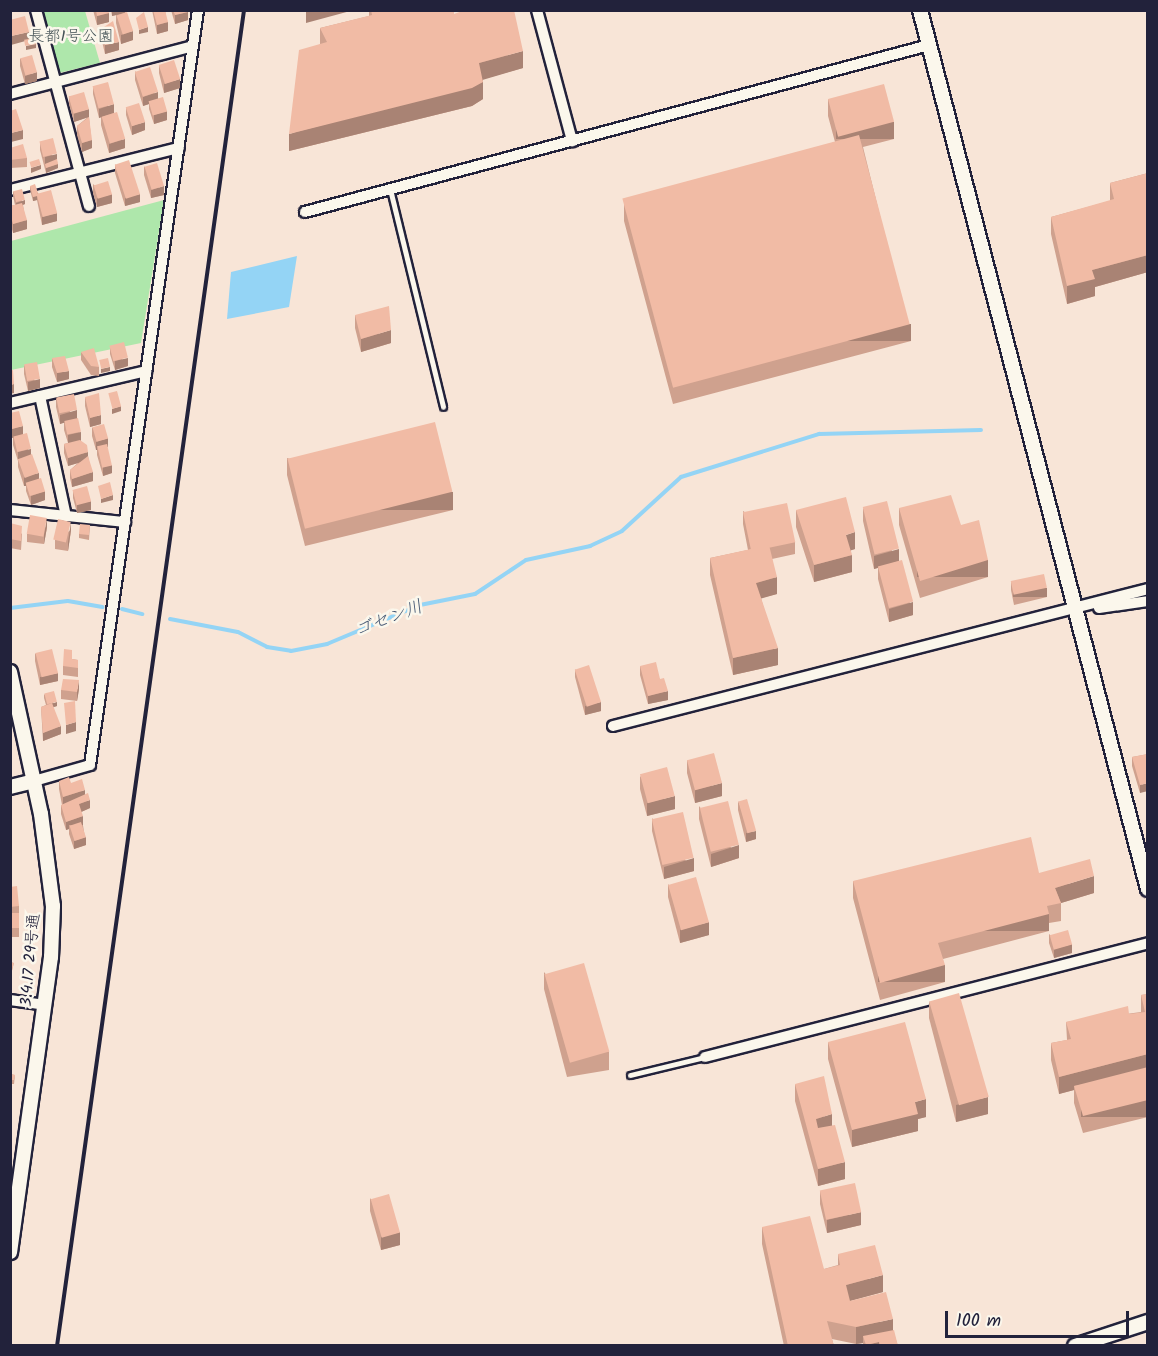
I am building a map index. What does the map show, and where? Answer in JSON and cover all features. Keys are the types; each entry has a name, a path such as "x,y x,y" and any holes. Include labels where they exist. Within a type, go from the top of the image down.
{"street":[{"path":"36,10 89,206"},
{"path":"10,788 90,765 198,10"},
{"path":"537,10 572,141"},
{"path":"920,10 1078,610 1148,889"},
{"path":"305,212 929,45"},
{"path":"10,94 194,46"},
{"path":"10,190 179,148"},
{"path":"10,403 146,371"},
{"path":"40,396 66,516"},
{"path":"10,510 125,522"},
{"path":"613,726 1078,610 1148,589"},
{"path":"1078,610 1148,601"},
{"name":"3.4.17 29号通","path":"10,672 13,700 34,781 52,885 45,1005 10,1252"},
{"path":"705,1057 1148,943"},
{"path":"10,1000 45,1005"},
{"path":"1075,1346 1148,1322"}],"lane":[{"path":"390,189 443,407"},
{"path":"630,1075 705,1057"}],"green space":[{"name":"長都1号公園","path":"43,11 85,11 100,63 59,73"},
{"path":"164,200 141,343 11,370 11,241"}],"water":[{"path":"297,256 289,307 227,319 231,272"}],"building":[{"path":"96,10 108,10 109,13 97,16"},
{"path":"153,10 165,10 168,22 157,25"},
{"path":"173,10 188,10 188,12 175,15"},
{"path":"371,10 454,10 454,14 465,10 514,10 523,51 479,63 483,82 472,88 289,134 299,50 327,42 320,28 372,15"},
{"path":"127,12 133,31 123,34 117,15"},
{"path":"144,12 148,27 139,30 136,18"},
{"path":"25,16 29,32 11,36 10,20"},
{"path":"113,21 119,42 105,45 101,29"},
{"path":"35,38 36,44 25,46 24,40"},
{"path":"32,55 37,72 25,76 20,58"},
{"path":"174,60 180,79 165,84 159,65"},
{"path":"150,67 158,92 143,97 135,72"},
{"path":"108,82 114,104 98,108 93,86"},
{"path":"884,84 894,122 838,137 828,99"},
{"path":"84,92 89,109 74,114 69,96"},
{"path":"163,97 167,111 153,116 149,101"},
{"path":"139,103 145,122 132,126 126,107"},
{"path":"16,109 23,130 11,133 10,111"},
{"path":"117,112 125,139 110,143 102,117"},
{"path":"89,117 92,140 82,143 77,126"},
{"path":"859,135 910,324 673,388 622,198"},
{"path":"53,138 57,154 43,157 39,141"},
{"path":"23,144 27,158 10,160 10,148"},
{"path":"39,159 41,165 31,168 29,162"},
{"path":"57,159 58,164 46,168 45,164"},
{"path":"129,160 140,194 126,199 115,165"},
{"path":"157,163 164,186 152,190 145,167"},
{"path":"1148,173 1148,255 1092,270 1095,279 1067,286 1051,217 1114,199 1110,183"},
{"path":"108,181 112,194 98,199 94,185"},
{"path":"35,184 38,193 33,197 30,186"},
{"path":"22,189 25,200 16,202 13,191"},
{"path":"51,190 57,213 43,217 37,194"},
{"path":"22,203 27,220 13,224 10,206"},
{"path":"389,306 391,330 361,339 355,315"},
{"path":"124,342 128,358 113,361 109,346"},
{"path":"94,348 99,367 91,366 81,352"},
{"path":"65,356 69,371 57,373 52,358"},
{"path":"108,358 110,367 101,369 99,360"},
{"path":"37,362 40,379 27,381 24,364"},
{"path":"13,370 14,384 10,385 10,371"},
{"path":"117,391 121,406 112,409 108,393"},
{"path":"99,393 101,415 90,418 85,397"},
{"path":"74,394 77,410 59,413 56,397"},
{"path":"19,411 23,426 12,429 10,413"},
{"path":"78,418 81,432 67,435 64,421"},
{"path":"435,422 452,492 305,529 288,459"},
{"path":"104,424 108,438 97,442 92,427"},
{"path":"27,433 31,449 17,452 13,436"},
{"path":"80,440 87,445 88,452 68,458 64,444"},
{"path":"107,444 112,465 102,468 97,446"},
{"path":"32,454 39,473 25,478 18,459"},
{"path":"88,456 93,472 72,479 70,470"},
{"path":"41,478 45,491 30,496 26,483"},
{"path":"110,482 113,495 101,499 98,486"},
{"path":"87,486 91,501 77,505 73,490"},
{"path":"951,495 961,525 979,520 988,560 920,581 899,508"},
{"path":"846,497 855,532 846,535 852,555 814,565 796,510"},
{"path":"887,501 899,549 875,555 863,507"},
{"path":"787,503 795,542 751,551 743,512"},
{"path":"30,515 47,518 43,537 27,534"},
{"path":"58,519 71,522 66,542 53,539"},
{"path":"10,523 22,526 21,541 10,539"},
{"path":"80,524 90,525 89,535 79,534"},
{"path":"769,545 777,577 756,583 778,648 733,658 710,558"},
{"path":"902,560 913,602 889,608 878,566"},
{"path":"1044,574 1047,588 1014,595 1011,581"},
{"path":"52,649 58,673 42,677 36,653"},
{"path":"64,649 72,650 72,659 78,660 78,668 63,666"},
{"path":"656,662 660,679 664,678 668,691 648,696 640,666"},
{"path":"589,665 601,702 587,707 575,670"},
{"path":"63,679 79,680 77,692 61,690"},
{"path":"54,691 57,702 47,704 44,694"},
{"path":"75,701 76,722 66,725 64,703"},
{"path":"52,703 61,726 43,733 41,707"},
{"path":"714,753 722,783 695,790 687,760"},
{"path":"1148,754 1148,783 1140,785 1132,757"},
{"path":"667,767 675,796 648,803 640,774"},
{"path":"69,777 71,783 82,779 85,790 63,797 59,781"},
{"path":"88,793 90,800 79,804 83,816 66,822 61,805"},
{"path":"747,799 756,831 747,833 738,801"},
{"path":"728,801 739,845 711,852 700,808"},
{"path":"683,812 694,858 662,865 652,819"},
{"path":"81,822 86,837 75,841 70,826"},
{"path":"1031,837 1039,873 1090,859 1094,876 1055,888 1061,903 1047,906 1049,914 938,943 945,965 880,983 853,881"},
{"path":"696,877 709,922 681,930 668,885"},
{"path":"17,886 19,906 10,907 10,887"},
{"path":"10,913 19,913 19,928 10,928"},
{"path":"1068,930 1072,944 1054,950 1050,935"},
{"path":"10,962 14,963 10,979"},
{"path":"584,963 609,1051 570,1063 545,974"},
{"path":"959,993 989,1097 959,1105 929,1002"},
{"path":"1148,994 1148,1054 1059,1077 1051,1043 1071,1039 1066,1022 1128,1006 1129,1014 1145,1012 1141,995"},
{"path":"905,1022 926,1099 915,1102 918,1114 852,1130 828,1042"},
{"path":"1148,1067 1148,1100 1083,1116 1074,1086"},
{"path":"10,1074 15,1075 14,1080 10,1080"},
{"path":"824,1076 832,1114 816,1119 818,1128 835,1125 845,1162 818,1169 795,1084"},
{"path":"855,1183 861,1212 826,1220 820,1190"},
{"path":"389,1194 400,1232 382,1238 371,1199"},
{"path":"810,1216 824,1269 840,1265 838,1254 875,1245 883,1275 846,1285 850,1301 886,1292 893,1319 856,1327 827,1321 834,1346 788,1346 762,1227"},
{"path":"894,1330 898,1346 880,1346 879,1342 866,1345 863,1336"}],"waterway":[{"name":"ゴセン川","path":"170,619 238,632 267,647 291,651 327,644 420,605 475,594 526,560 590,546 622,531 681,477 819,434 981,430"},
{"name":"ゴセン川","path":"10,608 68,601 102,607"},
{"name":"ゴセン川","path":"122,609 142,614"}],"railway":[{"path":"57,1346 244,10"}]}
